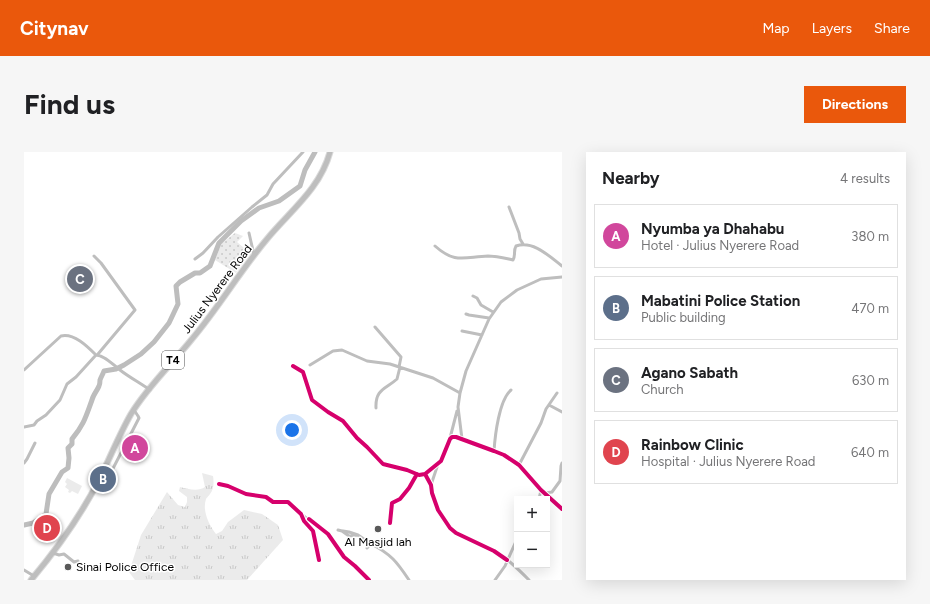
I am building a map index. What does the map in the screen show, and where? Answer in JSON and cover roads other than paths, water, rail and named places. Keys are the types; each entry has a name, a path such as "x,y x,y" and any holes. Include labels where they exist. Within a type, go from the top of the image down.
{"highway":[{"name":"Julius Nyerere Road","path":"33,578 53,552 85,505 134,410 166,368 192,340 223,300 254,255 314,187 328,161 330,152"}],"street":[{"path":"195,259 204,253 218,237 267,195 273,184 303,152"},
{"path":"508,207 523,244"},
{"path":"249,233 254,255"},
{"path":"435,246 445,254 454,258 497,256 513,260 515,248 523,244 528,244 562,266"},
{"path":"24,427 34,425 46,415 60,400 67,384 76,377 97,355 135,310 101,263 94,256"},
{"path":"431,485 438,464 450,439 466,371 489,318 501,302 521,287 541,279 562,277"},
{"path":"473,296 477,298 481,305 493,312"},
{"path":"466,314 489,318"},
{"path":"376,327 401,357 397,379 384,387 379,394 376,408"},
{"path":"462,331 482,335"},
{"path":"24,370 61,336 66,335 72,336 97,355 113,364 120,371 150,390"},
{"path":"310,365 337,350 349,353 367,361 390,364 437,379 460,394"},
{"path":"293,366 303,372 310,397 314,402 344,421 357,438 382,463 417,474 425,474 438,464"},
{"path":"494,451 499,415 507,394 511,390"},
{"path":"519,465 541,423 546,409 557,393"},
{"path":"549,405 562,412"},
{"path":"458,407 462,439"},
{"path":"99,479 107,485 139,418 134,410"},
{"path":"450,439 454,437 462,439 504,455 519,465 541,490 562,509"},
{"path":"24,463 35,443"},
{"path":"545,493 552,492 560,481 560,467 562,463"},
{"path":"390,523 392,503 400,499 409,488 417,474"},
{"path":"425,474 431,485 438,510 450,528 494,551 507,560 529,580"},
{"path":"219,484 228,486 246,494 266,497 273,502 288,502 301,514 328,534 344,557 369,580"},
{"path":"540,496 541,490"},
{"path":"301,514 304,521 315,534 319,560"},
{"path":"340,530 358,535 388,553 400,566 409,580"},
{"path":"366,548 371,544"},
{"path":"495,580 505,566 514,545"},
{"path":"53,552 59,555 64,554 74,562 78,561"},
{"path":"24,570 33,578"}],"waterway":[{"path":"24,525 33,523 46,514 49,494 62,472 68,468 68,448 72,444 72,439 84,420 104,371 116,369 124,365 141,354 154,342 169,323 178,304 176,286 195,273 200,273 210,266 219,243 241,221 259,208 279,201 300,186 305,170 315,152"}],"place":[{"name":"Agano Sabath","path":"80,279"},
{"name":"Nyumba ya Dhahabu","path":"135,448"},
{"name":"Mabatini Police Station","path":"103,479"},
{"name":"Rainbow Clinic","path":"47,528"},
{"name":"Al Masjid lah","path":"378,529"},
{"name":"Sinai Police Office","path":"68,567"}]}
